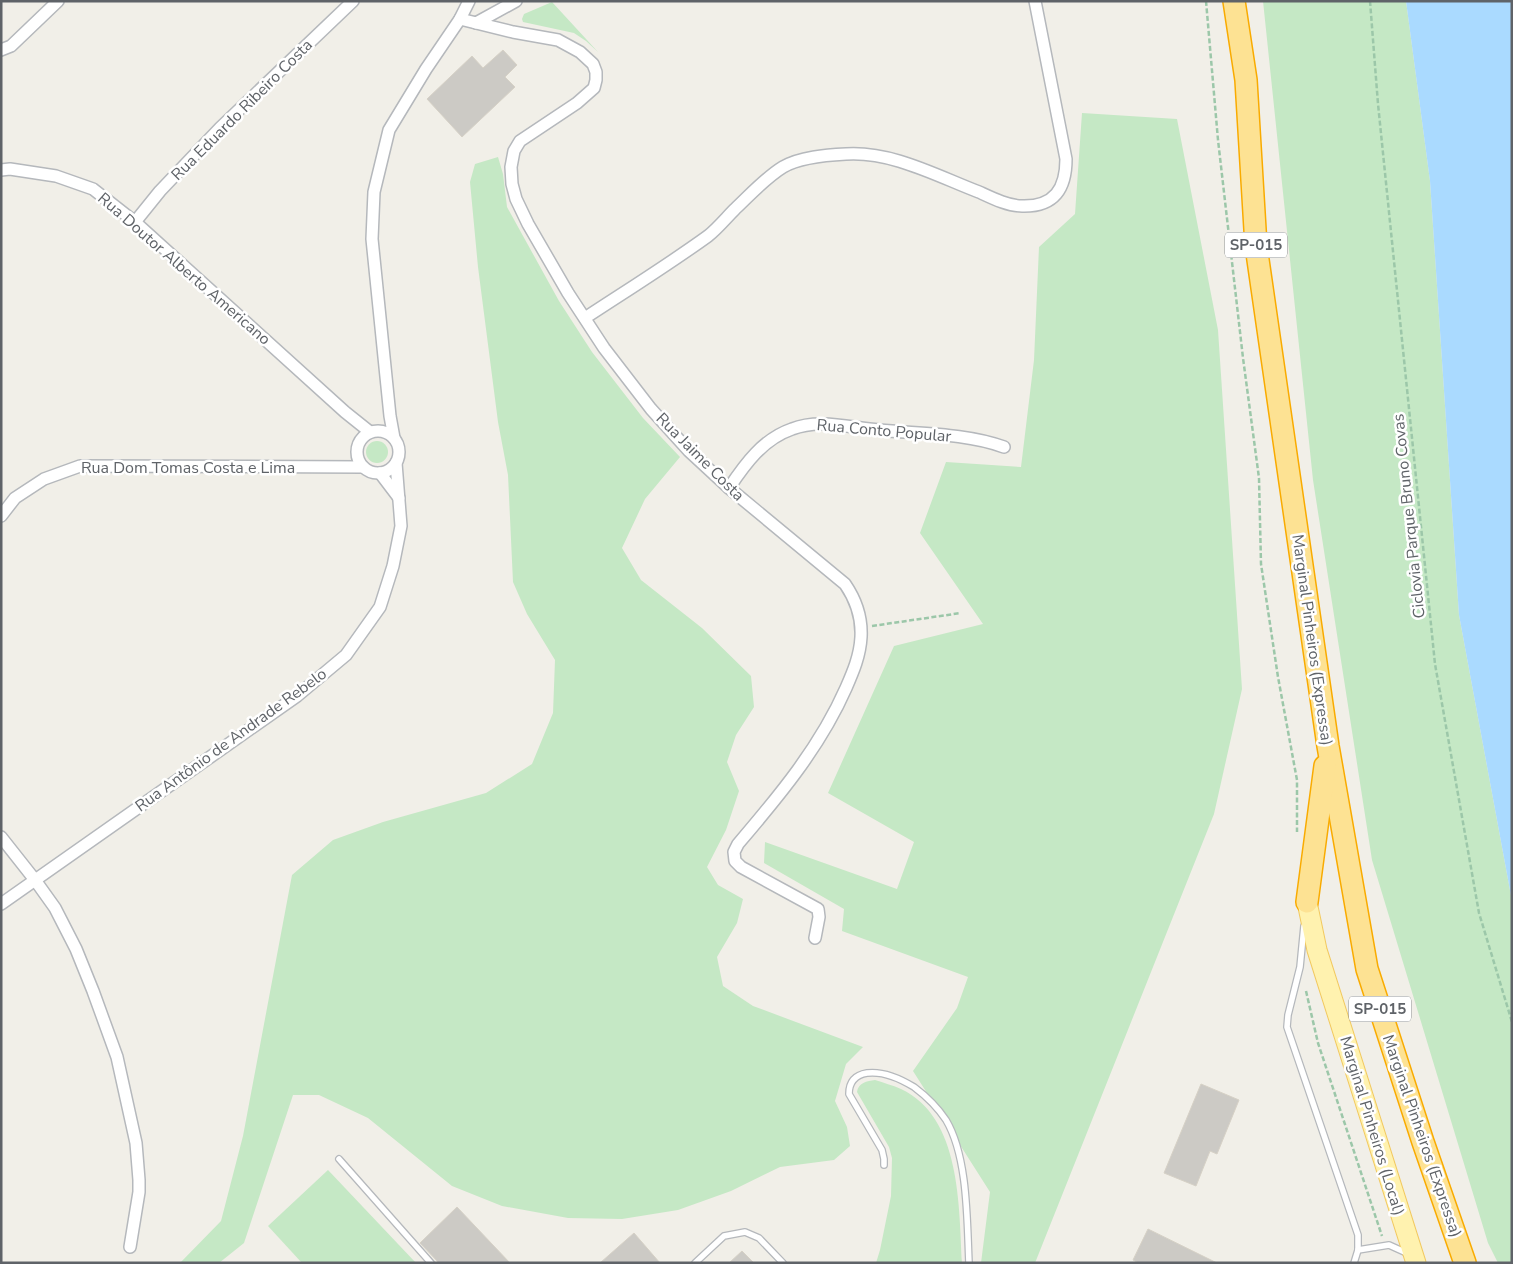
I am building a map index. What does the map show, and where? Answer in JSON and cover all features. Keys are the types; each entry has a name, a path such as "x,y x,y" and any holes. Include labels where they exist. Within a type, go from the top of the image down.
{"highway":[{"name":"Marginal Pinheiros (Expressa)","path":"1234,1 1246,80 1256,246 1328,746 1367,969 1423,1142 1465,1263"},
{"path":"1307,902 1328,746"}],"main road":[{"name":"Marginal Pinheiros (Local)","path":"1307,902 1317,950 1414,1259"}],"street":[{"path":"1,50 10,46 58,1"},
{"name":"Rua Eduardo Ribeiro Costa","path":"135,222 160,191 220,128 353,1"},
{"path":"394,438 383,432 366,435 359,443 357,455 363,468 374,473 389,470 396,463 399,450 394,438 390,416 372,239 374,192 389,130 426,69 460,19 469,1"},
{"path":"476,23 516,1"},
{"path":"585,318 660,270 710,234 755,189 783,167 801,160 866,153 909,165 990,197 1021,207 1042,204 1053,198 1063,185 1066,173 1066,158 1034,1"},
{"name":"Rua Jaime Costa","path":"460,19 513,32 558,40 580,52 593,64 596,72 594,88 577,103 520,141 514,151 511,167 512,184 516,199 528,224 585,318 651,409 689,451 729,488 845,584 856,603 861,628 859,651 856,666 834,714 821,737 778,798 734,852 736,861 741,867 818,909 819,917 815,938"},
{"name":"Rua Doutor Alberto Americano","path":"1,170 10,169 56,176 93,189 135,222 345,412 366,435"},
{"path":"383,432 390,416"},
{"name":"Rua Conto Popular","path":"729,488 744,466 769,440 778,434 804,426 841,426 957,437 990,442 1004,447"},
{"name":"Rua Dom Tomas Costa e Lima","path":"331,467 357,455"},
{"name":"Rua Antônio de Andrade Rebelo","path":"1,904 298,696 346,655 380,607 392,566 401,526 396,463"},
{"name":"Rua Dom Tomas Costa e Lima","path":"1,516 15,498 44,478 80,466 363,468"},
{"path":"380,473 399,499"},
{"path":"1,837 55,908 76,949 117,1057 136,1143 139,1180 139,1192 130,1247"}],"lane":[{"path":"1307,902 1300,967 1288,1015 1287,1027 1358,1235 1358,1250 1354,1263"},
{"path":"884,1164 882,1150 849,1094 849,1085 855,1079 864,1074 875,1072 906,1082 921,1092 945,1120 954,1138 965,1192 970,1263"},
{"path":"339,1159 430,1263"},
{"path":"695,1263 724,1236 745,1232 759,1238 783,1263"},
{"path":"1358,1250 1389,1245 1414,1259"}],"path":[{"path":"1206,1 1218,140 1259,478 1262,564 1278,677 1297,780 1297,838"},
{"name":"Ciclovia Parque Bruno Covas","path":"1370,1 1378,104 1435,664 1479,913 1512,1022"},
{"path":"861,628 961,613"},
{"path":"1300,967 1318,1042 1385,1245"}],"green space":[{"path":"1263,1 1406,1 1430,181 1459,615 1512,901 1512,1263 1498,1263 1488,1243 1372,860 1313,480"},
{"path":"552,2 598,52 574,33 523,22 524,14"},
{"path":"1082,113 1177,119 1218,330 1242,689 1214,814 1035,1263 981,1263 990,1192 913,1071 957,1008 968,977 842,931 844,909 764,863 765,842 897,889 914,842 828,793 894,646 983,624 920,533 946,462 1021,467 1034,360 1039,247 1075,214"},
{"path":"498,157 503,174 507,207 559,301 592,352 643,418 680,457 645,499 622,548 641,580 702,628 751,676 754,707 736,735 727,762 739,791 726,830 707,867 718,885 743,899 737,923 717,957 723,986 753,1006 863,1047 846,1064 835,1101 847,1127 850,1146 834,1160 780,1167 731,1191 678,1210 622,1219 568,1218 502,1206 452,1186 368,1118 319,1095 293,1095 244,1243 219,1263 180,1263 221,1221 243,1136 292,875 333,840 383,822 486,793 532,764 553,713 555,660 527,614 513,582 508,475 498,422 478,267 470,182 475,164"},
{"path":"377,441 385,444 388,452 385,460 377,463 369,460 366,452 369,444"},
{"path":"875,1080 901,1089 921,1102 935,1120 946,1141 953,1165 957,1190 962,1263 876,1263 891,1196 892,1158 889,1147 857,1092 861,1085"},
{"path":"328,1170 416,1263 302,1263 268,1226"}],"water":[{"path":"1406,1 1512,1 1512,901 1459,615 1430,181"}],"building":[{"path":"503,50 517,65 505,77 515,87 462,137 427,99 472,56 483,68"},
{"path":"1201,1084 1239,1100 1217,1154 1210,1151 1196,1186 1164,1173"},
{"path":"457,1207 510,1263 439,1263 420,1243"},
{"path":"1148,1229 1217,1263 1139,1263 1133,1260"},
{"path":"634,1233 660,1263 600,1263"},
{"path":"742,1251 754,1263 729,1263"}]}
